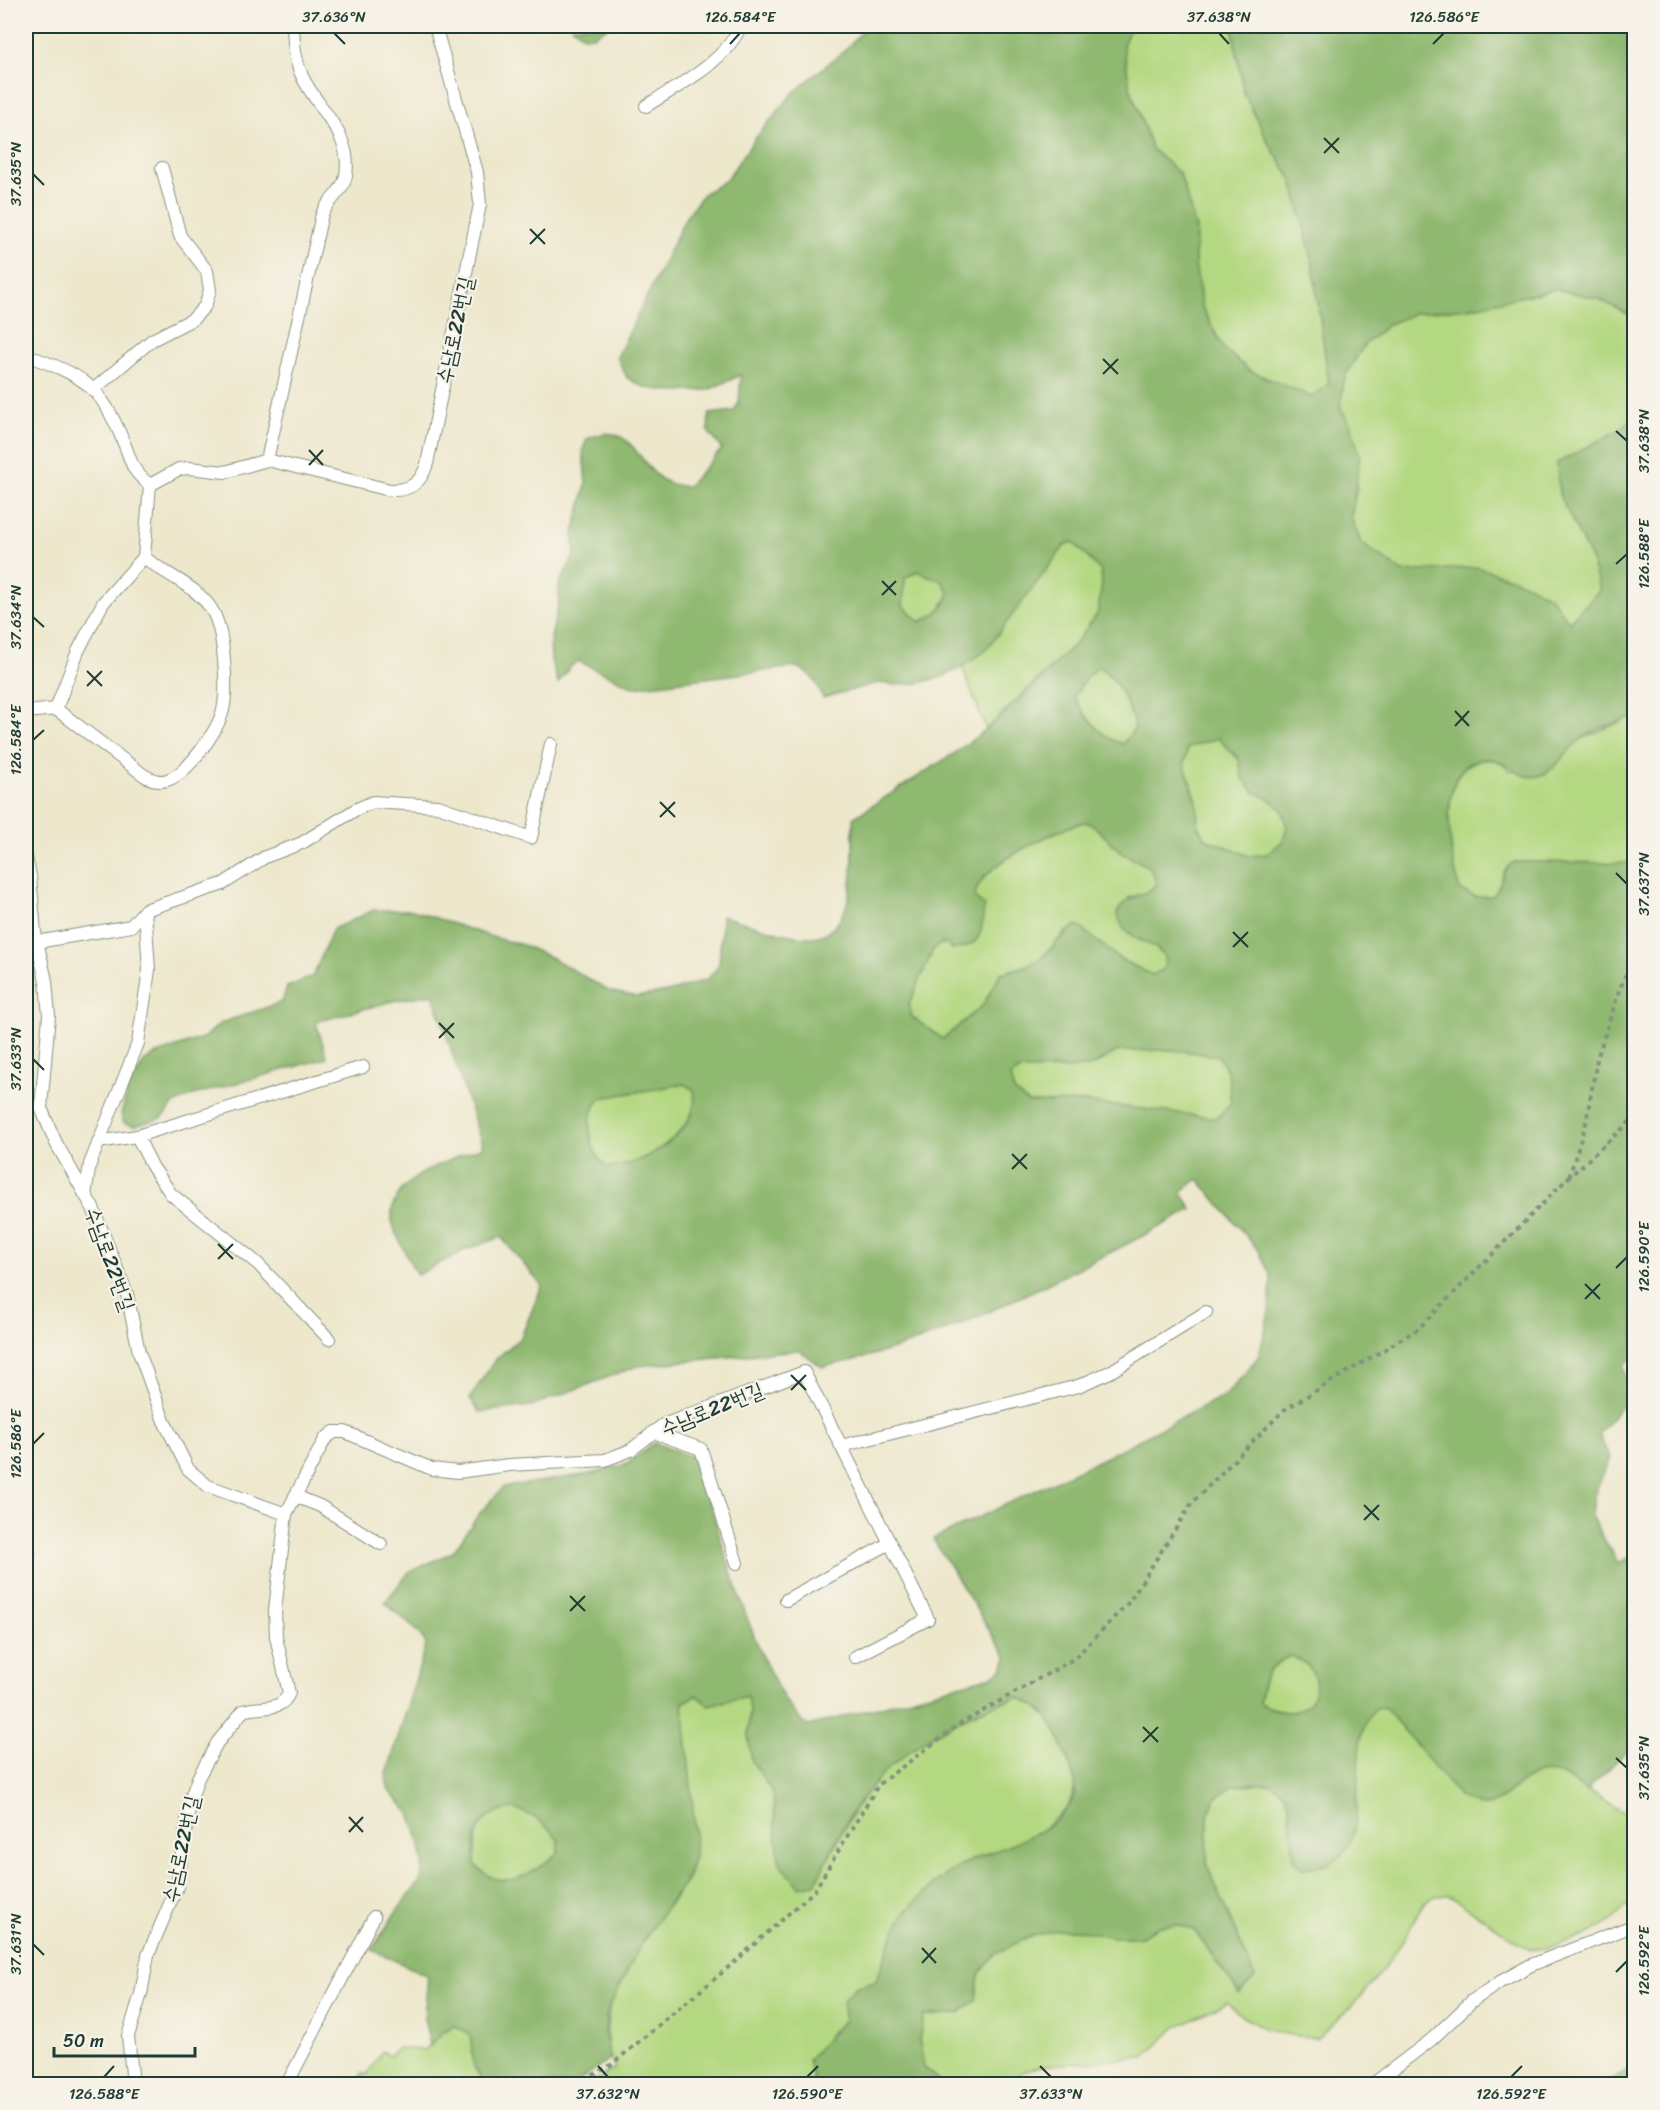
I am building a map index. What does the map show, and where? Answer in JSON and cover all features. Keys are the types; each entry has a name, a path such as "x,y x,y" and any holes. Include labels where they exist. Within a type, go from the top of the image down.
{"lane":[{"path":"267,460 322,214 326,204 342,186 347,175 345,146 341,135 303,78 297,62 293,26"},
{"name":"수남로22번길","path":"150,485 179,470 189,468 225,472 267,460 390,490 410,488 424,473 480,204 477,172 435,26"},
{"path":"646,106 715,61 728,50 741,26"},
{"path":"93,390 152,340 193,319 205,306 210,290 207,270 180,236 162,168"},
{"path":"26,355 71,372 93,390 109,408 135,473 150,485 144,557 103,603 78,651 56,709"},
{"path":"26,712 56,709 145,776 155,781 166,781 177,774 197,754 219,722 225,691 219,628 214,615 198,594 160,571 144,557"},
{"path":"37,942 131,926 145,910 223,885 265,856 302,843 355,810 373,802 438,806 531,838 550,744"},
{"name":"수남로22번길","path":"26,857 37,942 46,981 49,1016 41,1108 56,1143 85,1195 127,1294 139,1352 164,1421 188,1469 208,1486 286,1514"},
{"path":"85,1195 90,1164 138,1043 149,970 145,910"},
{"path":"98,1142 137,1136 363,1067"},
{"path":"137,1136 161,1180 180,1203 258,1264 329,1339"},
{"path":"841,1446 1078,1386 1110,1372 1206,1312"},
{"name":"수남로22번길","path":"133,2085 128,2036 141,1994 148,1955 177,1887 185,1823 198,1778 217,1743 243,1711 278,1706 285,1701 288,1693 276,1637 275,1610 286,1514 325,1439 334,1432 345,1432 432,1469 458,1472 509,1465 605,1460 631,1450 663,1425 804,1372 928,1619 855,1657"},
{"path":"653,1432 701,1449 737,1563"},
{"path":"295,1496 320,1506 381,1544"},
{"path":"786,1600 890,1543"},
{"path":"287,2085 374,1917"},
{"path":"1373,2085 1431,2040 1472,2001 1500,1982 1531,1965 1630,1927"}],"path":[{"path":"1569,1177 1586,1123 1597,1059 1619,991 1635,955"},
{"path":"577,2085 611,2065 730,1966 814,1891 879,1784 960,1724 1075,1658 1129,1602 1192,1503 1284,1410 1418,1329 1569,1177 1635,1118"}],"green space":[{"path":"572,26 609,26 593,36 583,36"},
{"path":"867,26 1131,26 1123,45 1130,87 1152,149 1180,174 1196,229 1195,264 1202,307 1223,348 1250,371 1312,397 1329,384 1312,259 1292,180 1268,142 1244,93 1232,26 1634,26 1634,317 1599,299 1556,289 1468,308 1415,313 1389,324 1364,345 1345,376 1340,406 1351,426 1360,456 1351,517 1361,543 1403,572 1477,567 1519,581 1550,596 1569,622 1600,590 1591,559 1559,494 1557,463 1621,429 1634,417 1634,717 1605,726 1585,736 1551,770 1537,776 1522,775 1491,759 1472,762 1459,773 1452,790 1449,810 1452,855 1460,890 1476,897 1493,896 1506,869 1515,862 1634,863 1634,1356 1624,1365 1629,1397 1599,1434 1610,1459 1594,1495 1592,1518 1618,1563 1634,1555 1634,1614 1627,1631 1627,1665 1634,1744 1586,1791 1562,1775 1543,1773 1531,1776 1499,1800 1488,1805 1475,1804 1460,1797 1386,1709 1376,1708 1365,1725 1360,1746 1356,1818 1352,1839 1342,1855 1319,1866 1302,1868 1294,1862 1289,1805 1284,1793 1271,1784 1253,1783 1232,1786 1215,1799 1208,1815 1207,1865 1255,1977 1239,1993 1194,1930 1178,1925 1159,1926 1139,1937 1113,1937 1082,1930 1056,1930 1028,1937 995,1954 979,1974 976,2000 959,2013 924,2016 919,2039 924,2068 943,2084 815,2084 808,2060 844,2020 843,2000 855,1987 876,1981 893,1935 908,1910 929,1888 955,1869 1036,1833 1052,1823 1065,1811 1073,1798 1075,1782 1072,1771 1057,1732 1048,1718 1035,1706 1017,1697 969,1716 924,1741 883,1774 851,1814 815,1884 799,1887 779,1862 773,1793 752,1761 748,1735 750,1710 748,1696 708,1705 697,1695 683,1703 695,1830 694,1857 687,1878 641,1944 607,2012 605,2035 610,2059 574,2084 485,2084 474,2067 470,2034 454,2025 443,2032 430,2046 424,2018 428,1976 372,1950 394,1915 421,1880 423,1862 416,1829 409,1812 389,1791 386,1777 426,1645 413,1627 385,1602 409,1572 453,1552 479,1514 504,1487 590,1474 627,1464 655,1443 693,1457 698,1465 742,1605 758,1645 774,1680 791,1708 808,1726 992,1676 1003,1668 1007,1658 933,1539 1104,1458 1227,1394 1259,1356 1269,1313 1271,1277 1259,1251 1198,1179 1181,1192 1192,1209 1124,1246 1026,1294 913,1343 822,1367 799,1350 638,1366 531,1406 479,1412 470,1398 495,1360 521,1337 542,1286 501,1237 463,1251 417,1275 396,1233 392,1220 393,1205 400,1192 411,1181 440,1164 483,1147 433,994 393,1001 316,1022 327,1058 193,1095 174,1104 162,1118 134,1126 124,1123 121,1114 129,1087 144,1062 154,1055 205,1037 221,1023 282,1002 287,987 313,976 333,929 374,910 412,910 523,945 552,958 609,991 637,997 672,991 708,979 719,965 722,916 793,936 822,935 835,926 844,912 849,894 852,874 853,818 955,753 998,720 1075,644 1098,613 1102,584 1101,571 1073,542 1065,545 985,651 943,677 919,683 895,685 878,683 823,698 813,679 796,667 634,687 578,661 570,667 558,683 551,660 550,642 559,602 559,584 575,554 573,536 586,485 583,449 587,439 603,434 615,434 634,448 658,477 671,484 687,487 722,449 708,431 709,414 734,411 739,402 741,375 708,390 675,392 646,388 627,378 617,357 686,217 703,194 726,180 754,140 794,92 844,51","holes":["917,571 942,581 949,592 939,611 920,622 903,605 905,578","1098,667 1105,671 1117,685 1135,728 1123,744 1116,742 1094,725 1074,696 1086,678","1218,738 1239,759 1242,777 1254,792 1268,798 1282,810 1287,827 1283,841 1267,854 1249,856 1206,839 1198,827 1197,801 1184,764 1188,747","1085,822 1093,825 1122,853 1149,867 1157,883 1147,892 1130,899 1117,914 1123,928 1128,933 1151,945 1163,955 1165,962 1163,970 1152,975 1120,959 1077,925 1034,964 1001,973 983,1005 943,1039 912,1017 909,1004 933,950 940,944 947,944 952,949 962,948 975,942 981,930 984,906 975,898 978,886 987,874 1002,862 1056,832","1173,1050 1218,1056 1228,1072 1231,1103 1217,1118 1084,1102 1028,1103 1014,1091 1010,1077 1020,1070 1089,1067 1117,1051","684,1084 693,1089 695,1103 690,1118 680,1131 652,1154 620,1166 606,1167 595,1151 590,1133 590,1123 595,1106 601,1098","1290,1656 1304,1662 1312,1672 1316,1684 1314,1695 1307,1705 1295,1710 1280,1710 1260,1703 1264,1680 1276,1664","514,1809 534,1817 559,1840 558,1853 538,1868 517,1878 495,1879 485,1874 475,1864 475,1842 481,1825 493,1814"]},
{"path":"1131,26 1232,26 1244,93 1268,142 1292,180 1312,259 1329,384 1312,397 1250,371 1223,348 1202,307 1195,264 1196,229 1180,174 1152,149 1130,87 1123,45"},
{"path":"1556,289 1599,299 1634,317 1634,417 1559,494 1591,559 1600,590 1569,622 1437,571 1403,572 1361,543 1351,517 1357,488 1340,406 1345,375 1364,345 1389,324 1415,313 1468,308"},
{"path":"1073,542 1101,571 1102,584 1098,613 1075,644 986,729 962,667 985,651 1065,545"},
{"path":"917,571 942,581 949,592 938,611 919,622 903,605 905,578"},
{"path":"1098,667 1105,671 1117,685 1127,702 1133,720 1135,728 1123,744 1101,732 1083,711 1074,696 1086,678"},
{"path":"1634,716 1634,863 1515,862 1506,869 1493,896 1476,897 1460,891 1453,859 1449,818 1455,781 1464,768 1478,761 1492,760 1503,764 1510,771 1545,773 1579,740"},
{"path":"1218,738 1239,760 1242,777 1254,791 1268,798 1282,810 1287,827 1283,841 1267,854 1249,856 1207,839 1198,827 1197,801 1184,764 1188,747"},
{"path":"1085,822 1093,825 1122,853 1149,867 1157,883 1151,891 1128,898 1137,939 1153,946 1162,954 1165,964 1163,970 1152,975 1066,931 1038,960 1001,973 983,1005 943,1039 912,1017 909,1004 933,950 939,944 947,944 975,898 978,886 988,874 1002,862 1038,841"},
{"path":"1173,1050 1218,1055 1228,1072 1231,1103 1216,1118 1084,1102 1028,1103 1014,1091 1010,1077 1020,1070 1069,1069 1097,1064 1117,1051"},
{"path":"684,1084 693,1089 694,1103 690,1118 680,1131 651,1154 620,1166 606,1167 595,1151 590,1133 592,1114 601,1098"},
{"path":"1291,1656 1304,1662 1312,1672 1316,1684 1314,1695 1308,1704 1296,1710 1281,1710 1260,1703 1262,1687 1267,1674 1277,1664"},
{"path":"697,1695 708,1705 748,1696 750,1710 748,1735 752,1760 773,1793 775,1826 830,1856 861,1801 876,1780 899,1758 946,1726 1017,1697 1036,1705 1054,1723 1076,1784 1068,1807 1035,1836 971,1860 938,1882 907,1910 876,1981 855,1987 844,2020 828,2035 812,2082 815,2084 588,2084 615,2069 608,2048 607,2027 610,2007 618,1986 639,1947 685,1883 692,1862 694,1841 692,1793 683,1702"},
{"path":"1376,1708 1386,1709 1460,1797 1497,1802 1522,1781 1541,1771 1560,1774 1634,1818 1634,1894 1626,1906 1604,1925 1575,1940 1530,1950 1448,1895 1435,1896 1423,1904 1405,1938 1380,1974 1353,2005 1317,2038 1279,2033 1257,2025 1227,2002 1176,2027 1145,2057 1041,2066 1024,2071 1009,2084 943,2084 924,2068 919,2039 924,2016 959,2013 976,2000 979,1974 995,1953 1028,1937 1056,1930 1082,1930 1113,1937 1139,1937 1159,1926 1178,1925 1194,1930 1239,1993 1238,1935 1221,1902 1207,1865 1208,1815 1215,1799 1232,1786 1271,1783 1284,1793 1289,1805 1292,1829 1325,1865 1343,1851 1352,1833 1356,1812 1358,1745 1364,1725"},
{"path":"514,1809 534,1817 549,1829 559,1840 558,1853 538,1868 516,1879 506,1881 495,1879 485,1874 475,1864 477,1833 486,1819 493,1814"},
{"path":"454,2025 470,2034 474,2067 485,2084 356,2084 362,2073 367,2075 382,2051 390,2056 397,2048 425,2050 443,2032"},
{"path":"1634,2064 1634,2084 1608,2084"}]}
